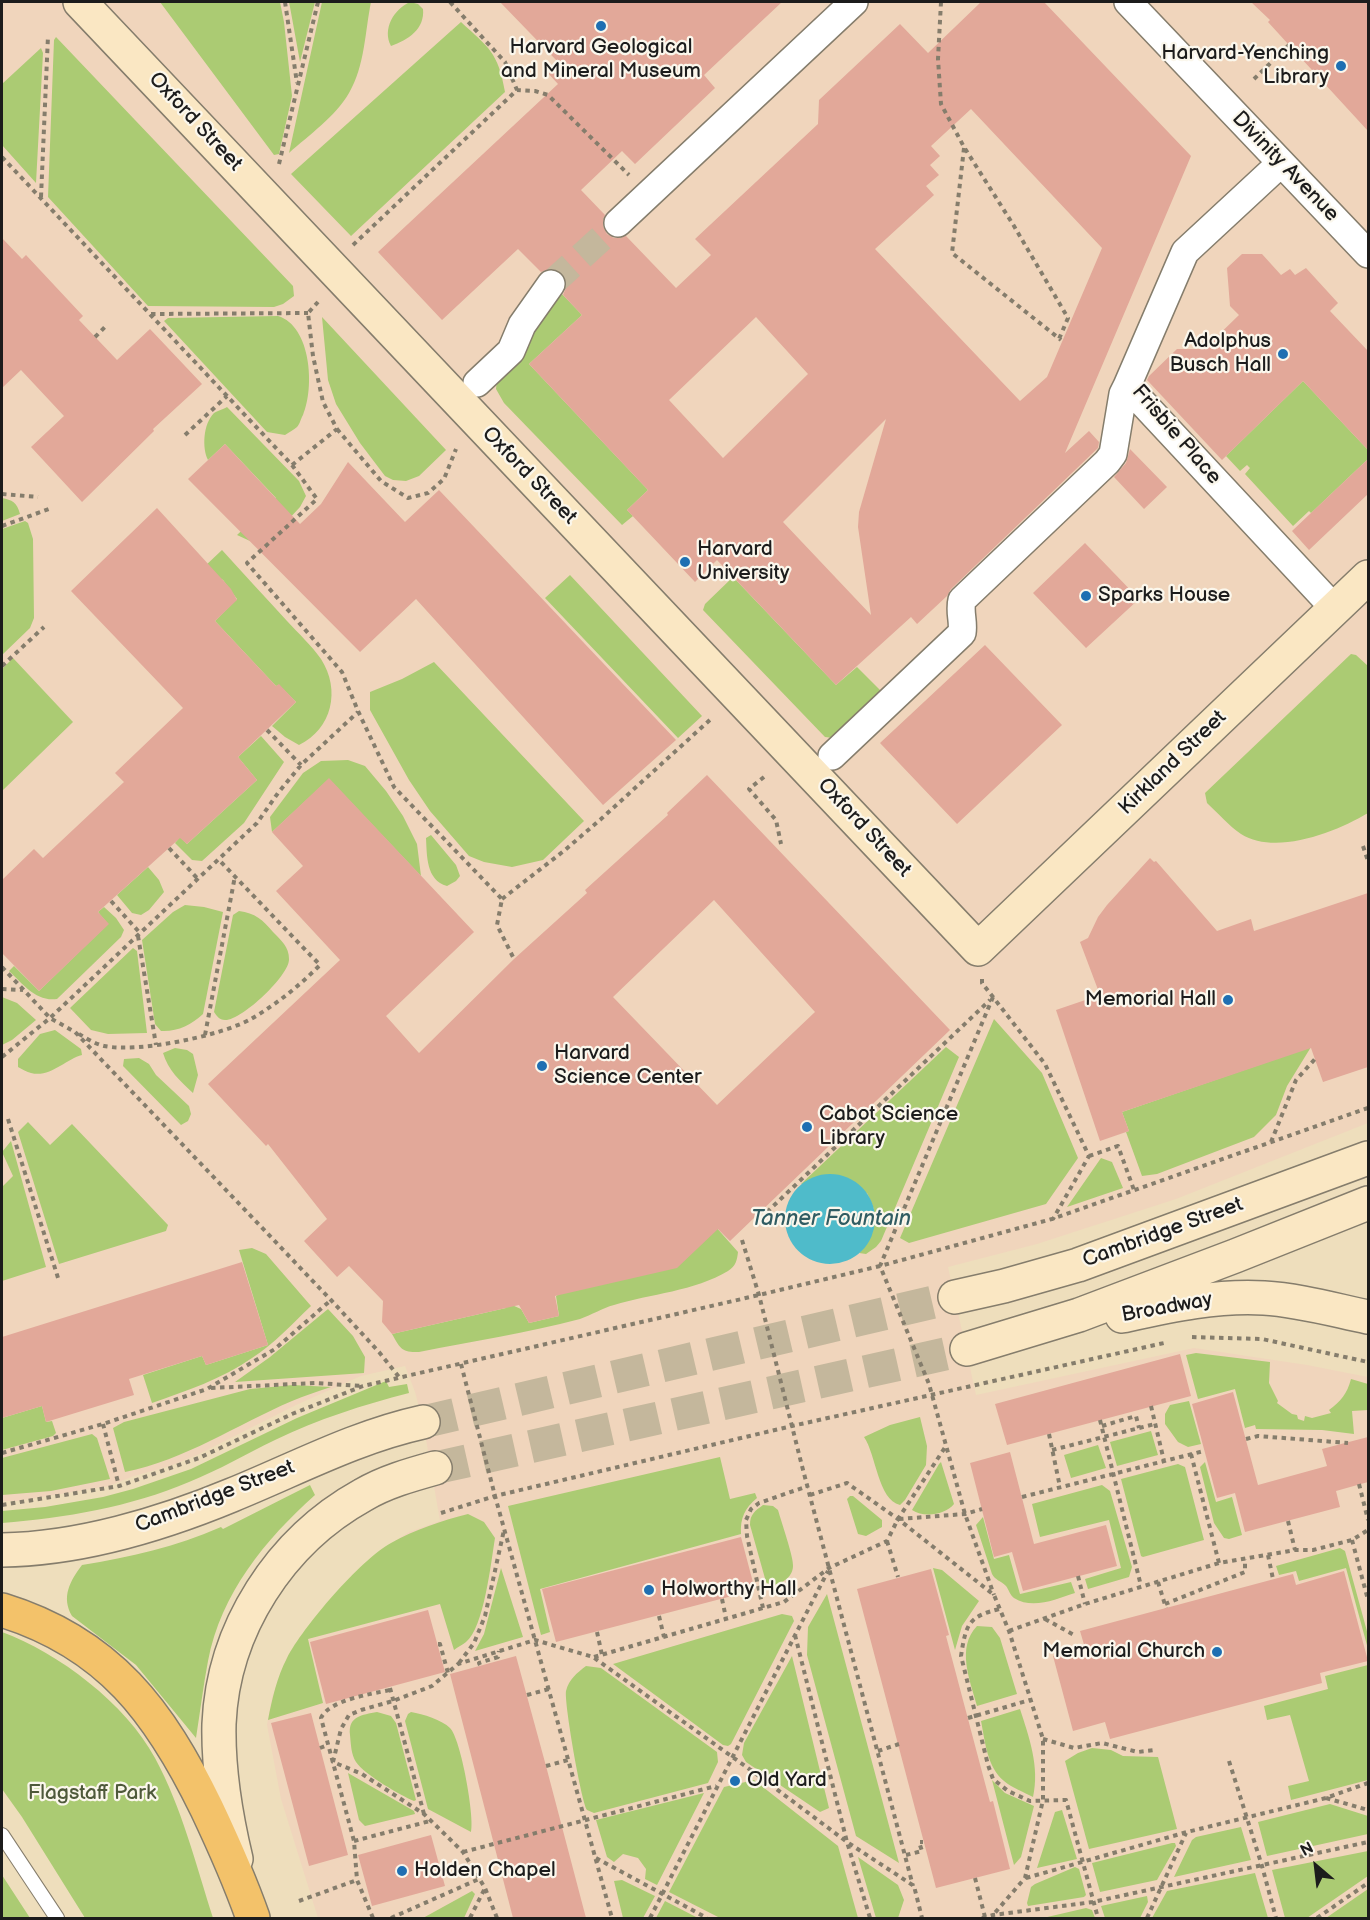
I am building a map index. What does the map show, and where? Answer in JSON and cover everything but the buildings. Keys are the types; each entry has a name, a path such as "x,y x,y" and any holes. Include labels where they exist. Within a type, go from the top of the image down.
{"main road":[{"name":"Oxford Street","path":"80,2 978,949"},
{"name":"Kirkland Street","path":"978,949 1368,577"},
{"name":"Cambridge Street","path":"955,1297 1078,1265 1368,1158"},
{"name":"Broadway","path":"1368,1203 1078,1316 967,1349 1166,1306 1219,1299 1266,1298 1368,1317"},
{"name":"Cambridge Street","path":"2,1550 54,1545 137,1527 233,1495 318,1456 376,1434 423,1422"},
{"path":"250,1910 230,1830 219,1725 225,1678 234,1646 267,1583 286,1557 312,1531 364,1494 391,1482 435,1468"},
{"path":"2,1610 46,1627 79,1645 108,1667 145,1705 186,1767 226,1851 250,1910"}],"street":[{"path":"618,223 854,2"},
{"name":"Divinity Avenue","path":"1128,2 1368,255"},
{"name":"Frisbie Place","path":"1281,163 1185,252 1127,386 1335,609"},
{"path":"477,383 511,351 522,325 551,285"},
{"path":"832,756 962,633 960,612 962,600 1107,462 1113,453 1123,394 1127,386"}],"lane":[{"path":"2,1835 57,1918"}],"path":[{"path":"285,2 298,87"},
{"path":"278,170 318,2"},
{"path":"450,2 505,62 517,90"},
{"path":"941,2 938,59 941,104 964,147 1068,318 1060,340 952,253 964,147"},
{"path":"41,198 48,36"},
{"path":"1254,79 1288,45"},
{"path":"351,248 517,90 535,91 548,95 648,195"},
{"path":"2,157 292,465 317,499 247,563 342,672 394,787 502,899"},
{"path":"150,314 308,313 318,302"},
{"path":"308,313 312,356 323,402 337,429 381,481 408,498 428,493 444,479 456,449"},
{"path":"95,337 106,326"},
{"path":"185,435 227,396"},
{"path":"292,465 337,429"},
{"path":"2,494 38,497"},
{"path":"2,526 49,509"},
{"path":"2,666 45,627"},
{"path":"2,1057 50,1018 219,860 257,823 301,765 358,711"},
{"path":"514,959 497,925 502,899 601,819 712,718"},
{"path":"267,730 301,765"},
{"path":"764,777 749,789 776,820 781,844"},
{"path":"1363,846 1368,861"},
{"path":"169,848 198,879"},
{"path":"2,967 50,1018 101,1046 128,1049 156,1045 205,1035 250,1020 301,984 320,964 219,860"},
{"path":"205,1035 235,875"},
{"path":"111,901 139,934 156,1045"},
{"path":"982,983 1045,1064 1089,1156"},
{"path":"2,989 24,991"},
{"path":"767,1212 993,997"},
{"path":"993,997 880,1266 932,1395 965,1514 1009,1631 1042,1739 1043,1800 1025,1878 995,1917"},
{"path":"75,1032 331,1300 379,1352 399,1378"},
{"path":"1270,1142 1296,1080 1315,1059"},
{"path":"2,1505 119,1486 199,1458 292,1414 363,1386 880,1266 1052,1219 1368,1108"},
{"path":"8,1119 59,1281"},
{"path":"1052,1219 1089,1156 1118,1146 1134,1190"},
{"path":"742,1240 759,1295 922,1918"},
{"path":"2,1453 103,1424 207,1389 275,1349 331,1300"},
{"path":"1190,1337 1262,1339 1368,1362"},
{"path":"441,1513 495,1496 792,1426 1168,1342"},
{"path":"461,1364 504,1530 612,1918"},
{"path":"207,1389 315,1383 363,1386"},
{"path":"1150,1406 1164,1461"},
{"path":"1102,1426 1136,1416 1139,1428"},
{"path":"1100,1420 1142,1586"},
{"path":"103,1424 119,1486"},
{"path":"1052,1450 1155,1424"},
{"path":"1049,1434 1060,1487"},
{"path":"1246,1439 1258,1436 1348,1443"},
{"path":"898,1577 888,1541 898,1519 946,1445"},
{"path":"1022,1497 1204,1450"},
{"path":"1191,1454 1219,1563"},
{"path":"810,1495 847,1484 898,1519 994,1595"},
{"path":"1359,1484 1368,1520"},
{"path":"763,1608 747,1536 746,1520 750,1509 759,1503 808,1486"},
{"path":"898,1519 965,1514 982,1509"},
{"path":"1287,1521 1295,1550"},
{"path":"333,1762 341,1729 349,1715 432,1686 458,1664 474,1643 485,1616 504,1530"},
{"path":"1009,1631 1085,1604 1219,1563 1295,1550 1313,1550 1352,1540 1368,1530"},
{"path":"1352,1540 1368,1600"},
{"path":"593,1657 784,1602 829,1568 888,1541"},
{"path":"1268,1555 1273,1579"},
{"path":"1158,1582 1166,1606 1245,1572 1245,1559"},
{"path":"650,1918 829,1568"},
{"path":"1078,1576 1085,1604"},
{"path":"722,1599 726,1618"},
{"path":"999,1609 978,1615 969,1626 961,1656 988,1765 993,1779 1008,1791 1030,1801 1066,1800 1098,1918"},
{"path":"659,1616 664,1636"},
{"path":"1044,1619 1074,1635"},
{"path":"597,1632 602,1655"},
{"path":"794,1635 847,1842 870,1918"},
{"path":"458,1664 535,1640 593,1657 847,1842 914,1886"},
{"path":"438,1644 440,1644 448,1673"},
{"path":"480,1665 479,1663 498,1657 499,1652"},
{"path":"373,1918 357,1880 354,1841 321,1718 324,1711 332,1705 390,1689 424,1814"},
{"path":"527,1695 549,1689"},
{"path":"968,1718 1030,1700"},
{"path":"1042,1739 1074,1748 1102,1743 1138,1752 1155,1750"},
{"path":"878,1751 899,1744"},
{"path":"320,1748 328,1745"},
{"path":"546,1766 568,1760"},
{"path":"1229,1761 1276,1918"},
{"path":"333,1762 362,1774 424,1814 462,1852 485,1888 497,1918"},
{"path":"1025,1878 1186,1832 1326,1798 1368,1783"},
{"path":"462,1852 717,1786"},
{"path":"1326,1798 1368,1810"},
{"path":"354,1841 430,1821"},
{"path":"1148,1918 1186,1832"},
{"path":"906,1855 922,1851 919,1842 923,1842"},
{"path":"975,1878 984,1918 995,1917 1093,1902 1368,1842"},
{"path":"596,1858 707,1918"},
{"path":"391,1918 479,1879"},
{"path":"299,1901 357,1880"},
{"path":"1317,1918 1368,1883"},
{"path":"470,1918 485,1888"}],"shaded area":[{"name":"Harvard University","path":"2,2 1368,2 1368,1123 1176,1199 1037,1244 948,1267 976,1395 1194,1348 1307,1365 1368,1377 1368,1918 318,1918 281,1799 267,1725 272,1697 286,1659 299,1638 328,1603 357,1571 390,1544 409,1532 440,1521 423,1422 405,1366 361,1376 170,1466 109,1486 17,1501 2,1501"}],"green space":[{"path":"160,2 280,2 292,96 279,154 274,155"},
{"path":"289,2 315,2 300,62 290,7"},
{"path":"322,2 371,2 361,60 354,83 337,110 289,153"},
{"path":"410,2 418,4 423,9 421,22 409,37 391,46 388,33 391,20 399,9"},
{"path":"461,22 491,52 499,68 505,92 351,236 291,174"},
{"path":"56,37 293,286 294,296 274,307 148,306 48,197 54,40"},
{"path":"41,48 43,53 36,183 2,145 2,84"},
{"path":"561,293 582,315 529,364 648,490 627,510 633,516 622,525 504,403 496,389 497,380 540,314"},
{"path":"278,316 289,322 298,332 304,344 309,374 307,403 303,415 297,427 285,435 267,432 164,321 168,318"},
{"path":"322,317 446,450 419,476 406,481 393,480 385,476 360,443 336,404 328,380"},
{"path":"1303,381 1368,450 1368,459 1311,513 1309,511 1293,526 1245,474 1250,468 1247,465 1240,471 1226,456"},
{"path":"227,407 299,481 306,496 300,507 273,536 250,541 237,535 276,498 225,444 208,460 206,455 204,443 210,418 214,413"},
{"path":"2,498 14,502 20,514 2,521"},
{"path":"25,521 28,523 33,539 34,618 30,628 2,655 2,529"},
{"path":"222,550 313,649 327,671 332,696 326,719 310,738 299,745 272,726 296,702 279,685 276,686 215,621 237,599 223,580 204,567"},
{"path":"570,575 702,716 678,738 545,598"},
{"path":"733,577 836,685 857,667 881,691 833,738 825,737 703,610 705,604"},
{"path":"1351,654 1356,655 1368,666 1368,813 1323,834 1288,842 1271,843 1241,834 1207,803 1205,793"},
{"path":"13,658 73,722 2,791 2,669"},
{"path":"434,662 584,821 543,860 512,867 484,862 469,856 430,811 409,780 370,710 370,692 402,679"},
{"path":"261,736 284,762 244,823 202,861 192,860 175,843 180,837 187,844 257,780 238,757"},
{"path":"348,760 365,766 403,816 417,844 421,876 329,779 272,832 270,817 303,773 321,761"},
{"path":"431,835 456,865 460,876 447,886 440,883 431,873 426,838"},
{"path":"148,867 159,880 164,892 149,910 141,915 132,913 117,895"},
{"path":"185,905 223,912 203,1014 184,1027 161,1031 155,1024 142,940 173,912"},
{"path":"104,907 116,918 124,930 121,937 57,999 36,995 9,971 14,966 39,991 108,924 98,912"},
{"path":"239,911 254,915 266,924 284,944 289,959 282,975 263,996 242,1013 223,1020 218,1018 214,1012 233,915"},
{"path":"133,948 137,951 147,1033 108,1034 91,1030 70,1008"},
{"path":"2,997 17,1003 36,1020 12,1040 2,1045"},
{"path":"994,1019 1042,1073 1078,1158 1046,1204 909,1243 900,1238"},
{"path":"55,1030 81,1049 82,1055 45,1073 31,1073 18,1067 18,1059 40,1034"},
{"path":"946,1047 959,1057 881,1241 866,1254 859,1253 870,1236 874,1224 874,1210 867,1193 801,1184"},
{"path":"1311,1047 1287,1086 1276,1115 1254,1137 1157,1174 1142,1176 1126,1132 1129,1131 1122,1112"},
{"path":"175,1048 187,1050 193,1054 198,1075 193,1093 175,1075 165,1059 163,1053"},
{"path":"139,1058 149,1064 156,1075 189,1106 191,1114 188,1121 181,1125 123,1066 124,1059"},
{"path":"28,1122 50,1145 72,1124 168,1225 166,1231 59,1264 18,1132"},
{"path":"11,1141 46,1267 2,1281 2,1187 13,1176 2,1152"},
{"path":"1101,1158 1112,1162 1123,1188 1067,1207"},
{"path":"700,1209 738,1252 733,1267 715,1278 687,1288 610,1306 580,1319 419,1352 402,1349 392,1334 506,1308 505,1302 521,1309 529,1323 559,1316 556,1296"},
{"path":"252,1248 266,1254 311,1306 268,1346 240,1365 204,1384 152,1403 143,1375 202,1356 206,1365 268,1345 239,1250"},
{"path":"328,1309 353,1336 365,1357 364,1373 235,1382 270,1357"},
{"path":"1196,1353 1270,1362 1269,1383 1277,1403 1304,1421 1305,1416 1312,1418 1331,1413 1329,1410 1343,1397 1351,1379 1368,1384 1368,1410 1352,1411 1354,1434 1322,1430 1256,1429 1255,1425 1245,1428 1235,1389 1198,1399 1186,1355"},
{"path":"386,1381 389,1387 407,1384 409,1393 308,1425 167,1491 97,1510 2,1523 2,1511 45,1507 103,1497 191,1469 297,1418"},
{"path":"293,1385 331,1387 271,1410 189,1451 125,1472 113,1428 124,1422 250,1389"},
{"path":"1189,1401 1201,1444 1188,1447 1178,1442 1165,1424 1165,1414 1170,1405"},
{"path":"42,1406 46,1422 52,1421 56,1433 53,1436 2,1450 2,1418"},
{"path":"920,1417 927,1446 926,1465 900,1505 887,1495 882,1486 864,1437 890,1425"},
{"path":"1151,1431 1158,1455 1117,1466 1110,1442"},
{"path":"92,1434 97,1438 110,1479 51,1491 2,1495 2,1458"},
{"path":"1098,1445 1106,1468 1071,1478 1064,1455"},
{"path":"720,1457 730,1499 755,1493 757,1498 744,1514 741,1534 540,1589 550,1632 541,1635 508,1506"},
{"path":"941,1462 954,1504 945,1511 928,1515 912,1510 939,1464"},
{"path":"1205,1462 1216,1502 1232,1497 1242,1535 1229,1539 1224,1538 1214,1523 1200,1467"},
{"path":"1178,1464 1185,1467 1204,1540 1143,1557 1121,1479"},
{"path":"310,1485 315,1495 263,1549 234,1590 223,1613 208,1661 196,1738 136,1665 72,1616 67,1602 68,1589 82,1565 153,1550 221,1527 223,1529"},
{"path":"1102,1485 1110,1491 1132,1567 1129,1577 1088,1589 1085,1579 1121,1568 1109,1520 1040,1537 1032,1504"},
{"path":"850,1496 882,1520 882,1527 866,1536 858,1534 847,1499"},
{"path":"763,1505 773,1506 778,1510 793,1562 788,1578 773,1585 766,1582 750,1525 752,1515"},
{"path":"468,1514 484,1522 495,1538 482,1609 478,1623 466,1642 454,1650 440,1604 308,1639 323,1703 268,1720 275,1688 287,1658 333,1595 364,1564 391,1543 429,1526"},
{"path":"983,1517 994,1559 1009,1555 1020,1594 1071,1582 1075,1593 1037,1603 1014,1598 1006,1586 992,1574 976,1525"},
{"path":"1340,1548 1345,1551 1368,1635 1368,1649 1346,1568 1299,1581 1296,1571 1279,1575 1276,1566"},
{"path":"501,1568 523,1637 475,1651 484,1634"},
{"path":"933,1568 942,1570 979,1601 962,1626 955,1650"},
{"path":"827,1594 899,1863 856,1836 807,1655 808,1627"},
{"path":"782,1614 792,1616 794,1621 728,1746 723,1745 613,1664"},
{"path":"977,1626 992,1627 1000,1638 1017,1694 977,1706 968,1675 966,1654 967,1644"},
{"name":"Flagstaff Park","path":"2,1632 24,1641 68,1667 109,1700 142,1738 165,1777 173,1797 213,1918 85,1918 2,1789"},
{"path":"792,1656 829,1808 820,1812 746,1762 742,1755 744,1743"},
{"path":"1368,1665 1368,1780 1291,1800 1288,1786 1309,1781 1290,1715 1267,1720 1264,1706 1328,1689 1325,1676"},
{"path":"586,1666 601,1668 717,1752 718,1762 708,1783 594,1813 587,1810 581,1789 566,1699 567,1687 571,1680"},
{"path":"1020,1709 1034,1763 1033,1797 1011,1786 998,1775 990,1761 981,1721"},
{"path":"377,1712 391,1716 396,1723 416,1800 414,1801 375,1778 354,1759 350,1735 351,1724 357,1718"},
{"path":"411,1712 442,1722 450,1728 454,1735 466,1779 471,1811 471,1832 428,1809 405,1721"},
{"path":"1092,1748 1111,1750 1123,1756 1158,1757 1177,1829 1089,1849 1065,1761"},
{"path":"348,1773 414,1811 415,1814 365,1826 359,1820"},
{"path":"754,1780 838,1846 858,1918 720,1918 669,1892 724,1787"},
{"path":"992,1780 1005,1793 1034,1806 1021,1857 1014,1865"},
{"path":"704,1793 657,1885 645,1879 646,1869 638,1858 623,1854 614,1862 607,1857 596,1820"},
{"path":"1330,1804 1368,1816 1368,1834 1267,1856 1258,1822"},
{"path":"1062,1810 1077,1859 1037,1868 1055,1812"},
{"path":"1241,1827 1251,1860 1174,1877 1192,1840 1196,1837"},
{"path":"1172,1843 1176,1846 1157,1880 1100,1892 1092,1863"},
{"path":"1368,1851 1368,1876 1307,1918 1285,1918 1272,1870"},
{"path":"858,1857 898,1885 904,1900 898,1918 876,1918"},
{"path":"1075,1867 1079,1869 1086,1895 1084,1897 1028,1906 1031,1887"},
{"path":"1255,1873 1268,1918 1152,1918 1167,1891"},
{"path":"2,1875 30,1918 2,1918"},
{"path":"622,1880 655,1896 643,1918 623,1918 614,1881"},
{"path":"1368,1889 1368,1918 1326,1918"},
{"path":"472,1891 475,1894 464,1918 423,1918"},
{"path":"1147,1896 1148,1902 1140,1918 1105,1918 1101,1906"},
{"path":"665,1901 698,1918 656,1918"},
{"path":"1086,1908 1092,1910 1095,1918 1043,1918"}],"water":[{"name":"Tanner Fountain","path":"830,1174 847,1178 862,1187 871,1202 875,1219 871,1236 862,1251 847,1260 830,1264 813,1260 798,1251 789,1236 785,1219 789,1202 798,1187 813,1178"}],"tunnel":[{"path":"551,284 618,223"},
{"path":"423,1422 955,1297"},
{"path":"435,1468 967,1349"}],"place":[{"name":"Harvard Geological and Mineral Museum","path":"601,26"},
{"name":"Harvard-Yenching Library","path":"1341,66"},
{"name":"Adolphus Busch Hall","path":"1283,354"},
{"name":"Harvard University","path":"685,562"},
{"name":"Sparks House","path":"1086,596"},
{"name":"Memorial Hall","path":"1228,1000"},
{"name":"Harvard Science Center","path":"542,1066"},
{"name":"Cabot Science Library","path":"807,1127"},
{"name":"Holworthy Hall","path":"649,1590"},
{"name":"Memorial Church","path":"1217,1652"},
{"name":"Old Yard","path":"735,1781"},
{"name":"Holden Chapel","path":"402,1871"}]}
